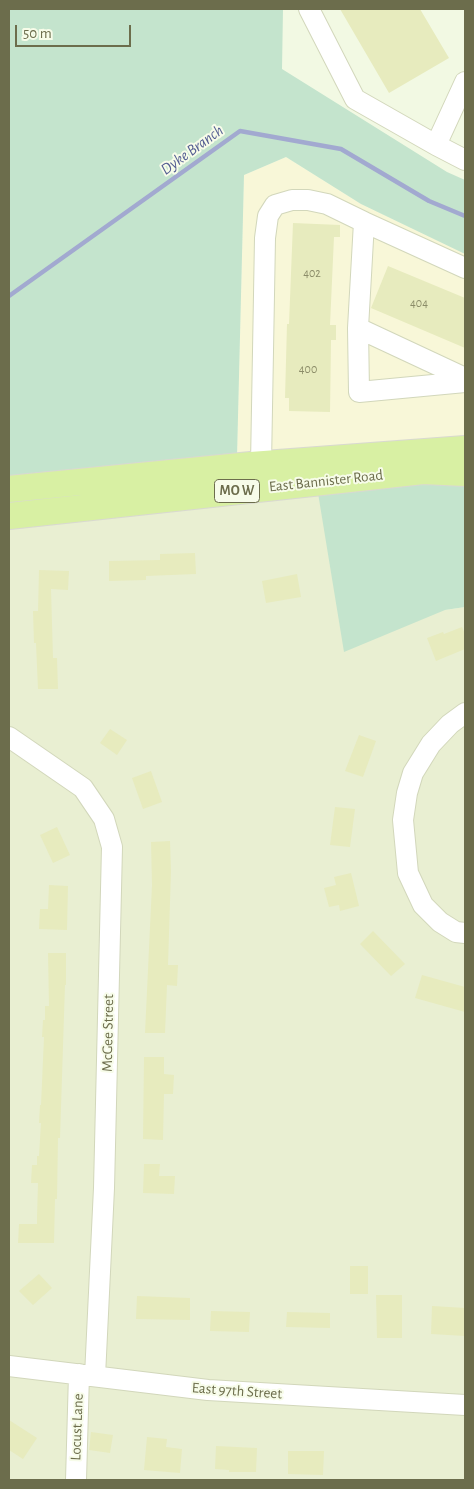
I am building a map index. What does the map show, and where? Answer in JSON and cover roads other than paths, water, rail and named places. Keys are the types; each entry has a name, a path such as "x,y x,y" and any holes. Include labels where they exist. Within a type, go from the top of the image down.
{"main road":[{"name":"East Bannister Road","path":"9,489 261,464 465,448"},
{"name":"East Bannister Road","path":"9,516 423,471 465,472"}],"street":[{"path":"309,9 355,99 465,160"},
{"path":"436,145 465,82"},
{"path":"261,464 265,238 268,216 275,205 292,200 308,200 327,204 465,268"},
{"path":"364,222 358,328 359,392 465,380"},
{"path":"358,328 465,380"},
{"path":"465,713 450,724 431,744 418,766 407,793 403,820 408,873 423,905 440,922 456,932 465,933"},
{"name":"McGee Street","path":"9,737 83,788 104,818 112,847 104,1188 87,1375"},
{"name":"East 97th Street","path":"9,1366 208,1390 465,1405"},
{"name":"Locust Lane","path":"76,1480 87,1375"}],"waterway":[{"name":"Dyke Branch","path":"9,296 240,131 341,149 429,201 465,216"}]}
